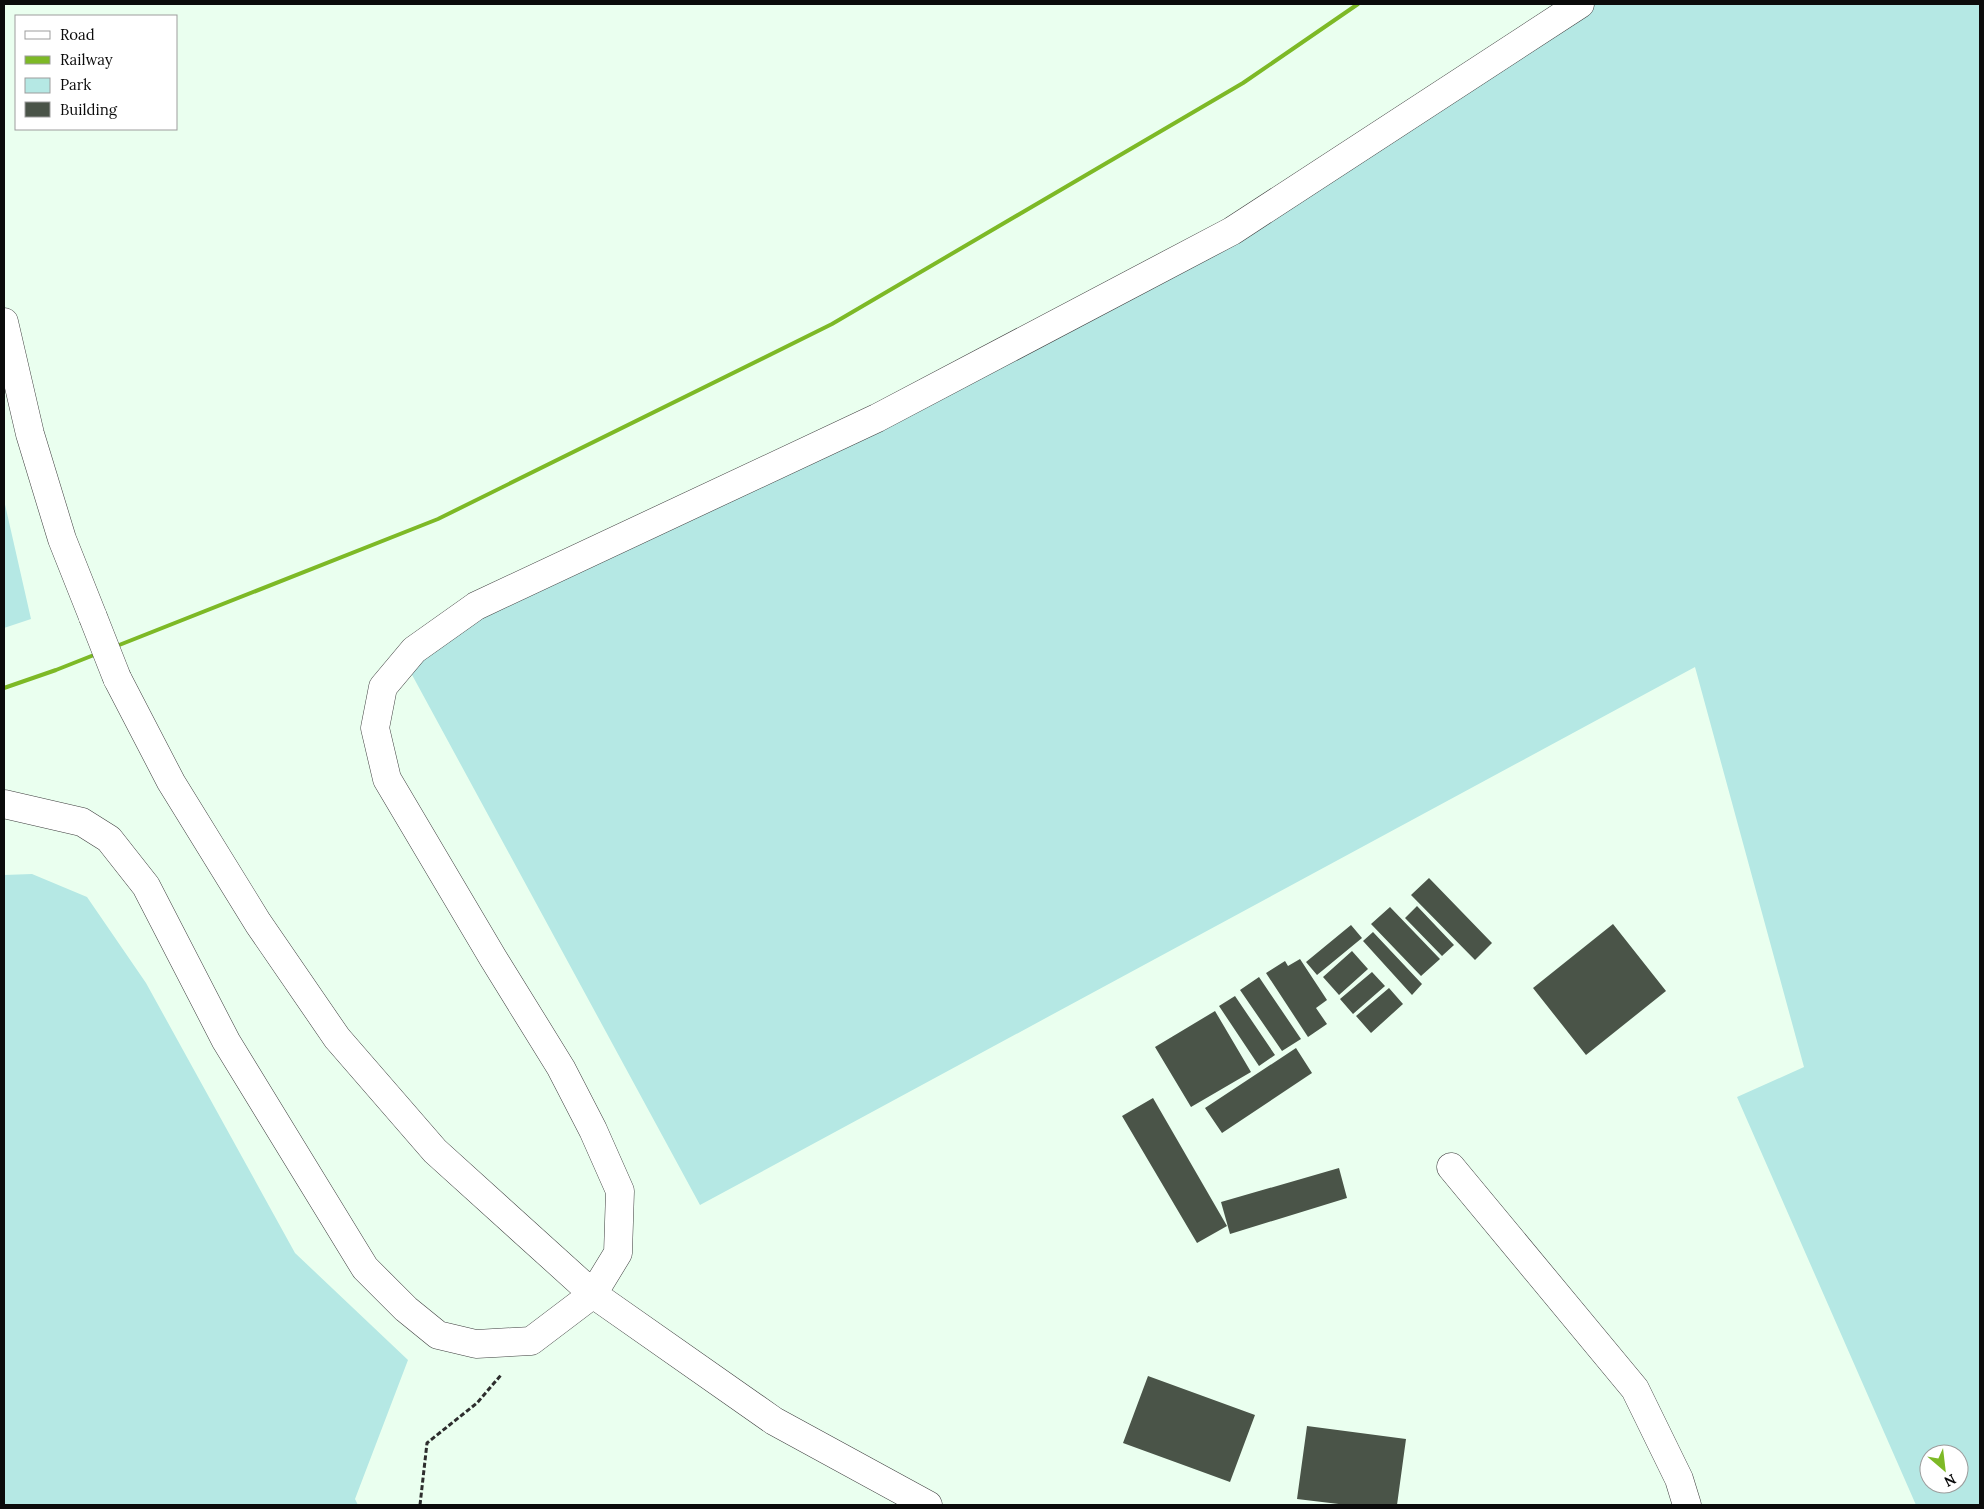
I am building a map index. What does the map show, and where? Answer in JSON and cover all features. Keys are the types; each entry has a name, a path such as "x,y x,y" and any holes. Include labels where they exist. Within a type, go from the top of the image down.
{"street":[{"path":"4,804 82,822 109,840 140,878 226,1041 365,1268 406,1309 438,1335 476,1344 531,1341 593,1294 618,1253 620,1191 593,1130 561,1068 493,958 387,779 376,728 383,688 414,650 476,606 877,418 1232,231 1580,4"},
{"path":"4,322 30,434 62,540 118,678 182,799 258,924 337,1038 434,1151 593,1294 774,1421 928,1505"},
{"path":"1451,1167 1635,1389 1679,1479 1687,1505"}],"path":[{"path":"420,1505 426,1443 477,1403 531,1341"}],"green space":[{"path":"1569,4 1980,4 1980,1505 1916,1505 1737,1097 1804,1067 1695,667 700,1205 398,649 1295,192"},
{"path":"4,500 31,619 4,628"},
{"path":"32,874 87,897 146,983 295,1253 408,1360 355,1499 358,1505 4,1505 4,875"}],"building":[{"path":"1429,878 1492,943 1475,960 1411,895"},
{"path":"1417,906 1454,945 1442,956 1405,918"},
{"path":"1390,907 1440,959 1421,976 1371,924"},
{"path":"1613,924 1666,991 1586,1055 1533,988"},
{"path":"1351,925 1362,938 1317,975 1306,962"},
{"path":"1373,932 1422,984 1412,995 1363,941"},
{"path":"1352,951 1368,969 1339,995 1323,977"},
{"path":"1300,959 1327,1000 1316,1008 1327,1024 1308,1037 1266,973 1285,961 1288,966"},
{"path":"1372,972 1385,986 1353,1014 1340,999"},
{"path":"1259,977 1301,1039 1282,1051 1240,990"},
{"path":"1389,988 1403,1004 1371,1033 1356,1016"},
{"path":"1235,996 1275,1055 1259,1066 1219,1006"},
{"path":"1215,1011 1251,1072 1191,1107 1155,1047"},
{"path":"1296,1048 1312,1073 1222,1133 1205,1108"},
{"path":"1153,1098 1227,1226 1197,1243 1122,1116"},
{"path":"1339,1168 1347,1198 1230,1234 1221,1202"},
{"path":"1148,1376 1255,1415 1230,1482 1123,1443"},
{"path":"1307,1426 1406,1439 1397,1505 1347,1505 1297,1499"}],"railway":[{"path":"4,688 56,670 438,519 832,324 1243,83 1358,4"}]}
